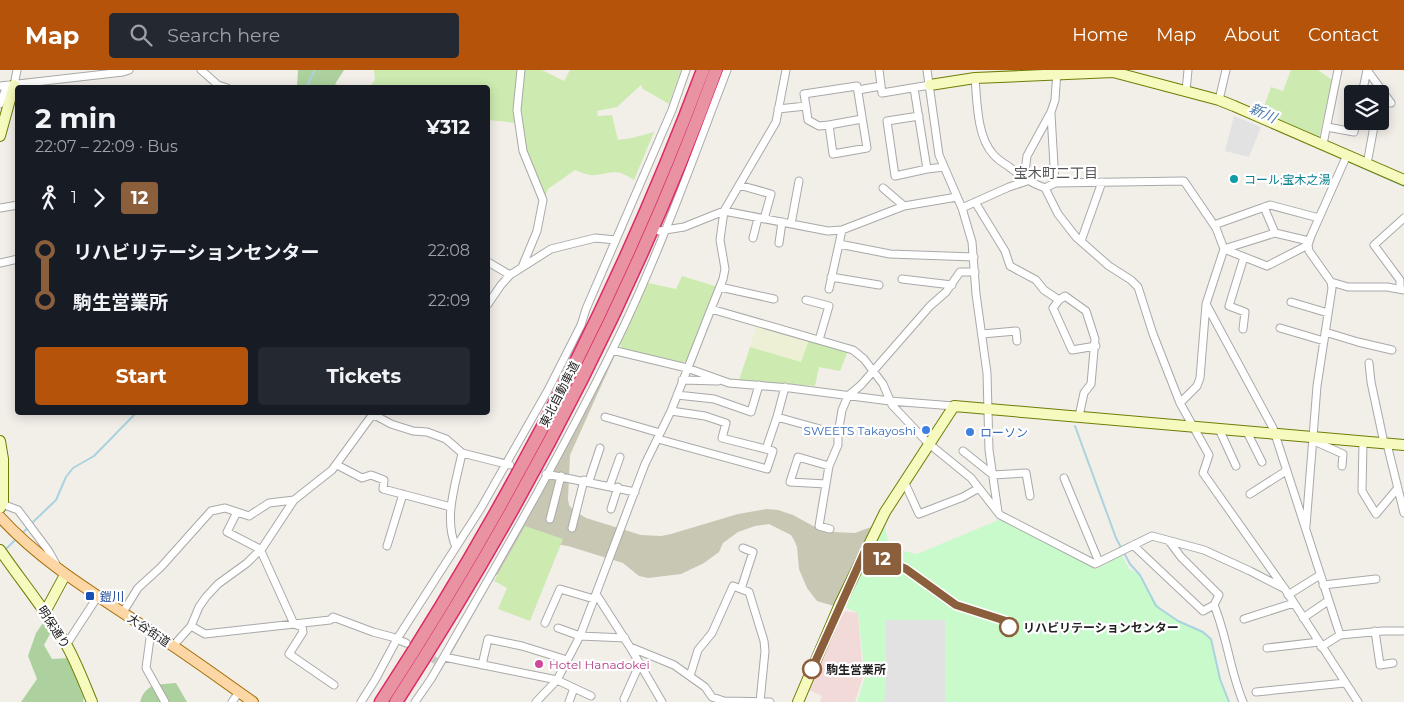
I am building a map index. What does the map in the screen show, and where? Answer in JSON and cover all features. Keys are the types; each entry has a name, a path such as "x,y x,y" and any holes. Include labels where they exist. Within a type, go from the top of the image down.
{"highway":[{"name":"東北自動車道","path":"381,702 460,574 521,467 560,393 638,229 703,70"},
{"name":"東北自動車道","path":"396,702 505,523 576,389 650,233 716,70"}],"main road":[{"name":"大谷街道","path":"0,517 20,539 62,573 152,631 253,702"}],"street":[{"path":"0,104 7,86 17,70"},
{"path":"15,85 129,70"},
{"path":"201,70 218,85"},
{"path":"521,70 517,110 523,151 543,200 537,231 522,267"},
{"path":"361,702 397,639 508,465 548,390 581,325 616,240 630,218 686,70"},
{"path":"416,702 546,473 612,350 663,231 727,70"},
{"path":"536,702 557,680 580,636 645,464 671,411 720,287 725,269 720,240 724,211 776,122 786,70"},
{"path":"879,70 882,93 971,76 1007,73 1113,71 1219,100 1404,180"},
{"path":"927,70 939,155 962,208 972,242 976,294 988,374 989,450 998,512"},
{"path":"1186,91 1188,70"},
{"path":"1219,100 1226,70"},
{"path":"1323,144 1338,70"},
{"path":"1364,85 1367,70"},
{"path":"1367,70 1378,85"},
{"path":"1025,180 1027,156 1051,112 1055,100 1057,72"},
{"path":"971,76 979,118 988,148 1025,180 1045,188 1058,214 1081,241 1109,266 1131,280 1138,287 1153,334 1180,403 1209,455 1202,473 1287,592 1345,683 1352,699 1358,702"},
{"path":"0,136 7,86"},
{"path":"828,124 833,154 867,148 857,86 804,94 808,120 819,126 828,124 862,119"},
{"path":"858,90 881,86"},
{"path":"914,88 927,170"},
{"path":"778,109 806,106"},
{"path":"1051,112 1055,183"},
{"path":"919,116 887,121 895,176 944,167"},
{"path":"1327,127 1354,132 1354,130"},
{"path":"1367,164 1373,130"},
{"path":"1306,530 1317,386 1332,288 1331,282 1309,251 1309,243 1347,155"},
{"path":"962,208 1025,180"},
{"path":"791,224 799,181"},
{"path":"1045,188 1055,183 1184,181 1214,226 1224,249 1206,304 1200,378 1197,386 1180,403"},
{"path":"1081,241 1102,182"},
{"path":"739,185 771,194 753,238"},
{"path":"883,188 904,206"},
{"path":"663,231 684,227 724,211 828,231 842,230 904,206 957,197"},
{"path":"975,202 1005,251 1010,266 1036,280 1044,290 1059,300"},
{"path":"1214,226 1270,205 1319,218"},
{"path":"0,208 15,206"},
{"path":"1264,207 1275,232"},
{"path":"1331,282 1348,288 1387,287 1402,289 1400,280 1374,245 1404,218"},
{"path":"779,243 782,222"},
{"path":"829,289 842,230"},
{"path":"1224,249 1275,232 1309,243"},
{"path":"490,301 500,285 510,275 551,249 595,238 616,240"},
{"path":"1224,249 1267,266 1309,243"},
{"path":"839,244 890,254 974,257"},
{"path":"1243,329 1245,312 1229,306 1244,257"},
{"path":"0,263 15,260"},
{"path":"490,263 510,275"},
{"path":"830,529 819,526 830,466 838,445 842,410 848,396 861,385 930,306 952,285 960,272 975,272"},
{"path":"831,277 878,285"},
{"path":"902,279 952,285"},
{"path":"720,287 774,299"},
{"path":"1079,416 1084,393 1091,384 1096,346 1095,339 1086,312 1065,296 1059,300 1053,308 1072,350 1096,346"},
{"path":"806,300 829,306 819,340"},
{"path":"1291,302 1328,314"},
{"path":"1206,304 1273,428 1340,635"},
{"path":"710,309 853,350 884,384 892,405 928,443 970,478 998,512 1095,564 1152,536 1204,550 1250,571 1287,592"},
{"path":"1280,328 1324,340"},
{"path":"982,334 1016,330 1017,341"},
{"path":"1325,332 1392,350"},
{"path":"612,350 687,368 729,383 785,387 890,401 1193,426 1314,439 1404,445"},
{"path":"1369,363 1371,382 1385,444 1404,513"},
{"path":"682,380 723,381"},
{"path":"677,395 714,399 751,412 758,385"},
{"path":"766,449 785,387"},
{"path":"798,702 884,512 954,406"},
{"path":"605,417 659,436 767,469 773,452 722,438 726,423 704,416 671,411"},
{"path":"173,646 191,626 199,607 206,597 218,584 247,563 260,550 294,500 337,464 374,415"},
{"path":"377,415 391,424 412,431 427,432 446,439 462,453 508,465"},
{"path":"777,417 838,434"},
{"path":"1219,429 1236,466"},
{"path":"1247,432 1262,462"},
{"path":"1314,439 1343,454 1342,466"},
{"path":"0,441 3,459 1,506 18,510 48,550 62,573 45,612"},
{"path":"1362,442 1362,492 1376,514 1397,489"},
{"path":"572,528 600,448"},
{"path":"963,451 993,475 1026,473 1030,496"},
{"path":"456,547 452,538 451,508 462,453"},
{"path":"610,485 620,457"},
{"path":"826,484 790,482 798,457 830,466"},
{"path":"337,464 362,478 371,475 384,480 383,489 451,508"},
{"path":"1250,494 1286,471"},
{"path":"546,473 610,485 635,492"},
{"path":"550,519 561,476"},
{"path":"1064,478 1099,562"},
{"path":"904,481 919,514 963,497 979,488"},
{"path":"611,509 618,487"},
{"path":"387,546 402,494"},
{"path":"123,612 138,588 161,567 211,511 225,508 249,516 269,503 294,500"},
{"path":"237,512 227,532 260,550 294,624 302,627 303,632 289,654 334,685"},
{"path":"1133,545 1203,611 1214,605 1219,595 1180,557 1168,541"},
{"path":"741,589 753,552 743,548"},
{"path":"865,551 906,569 951,602"},
{"name":"明保通り","path":"2,554 45,612 66,645 80,670 92,702"},
{"path":"1287,592 1320,575"},
{"path":"1323,584 1376,579"},
{"path":"690,676 698,650 712,633 733,586 749,592 764,641 765,651 760,702"},
{"path":"545,623 560,589 595,596 625,638 662,702"},
{"path":"66,645 98,596"},
{"path":"1303,618 1328,601"},
{"path":"1244,619 1294,603"},
{"path":"1214,605 1243,702"},
{"path":"191,626 206,634 330,620 333,617 406,643"},
{"path":"558,628 580,636 625,638"},
{"path":"152,631 146,668 165,702"},
{"path":"1375,631 1380,665 1393,663"},
{"path":"1266,648 1320,644 1340,635 1375,631 1404,631"},
{"path":"482,665 488,639 522,646 567,660"},
{"path":"630,647 674,665 705,687 712,697 724,701 770,702"},
{"path":"440,660 482,665 557,680 591,696"},
{"path":"624,699 640,663"},
{"path":"1256,692 1345,683"},
{"path":"569,702 574,688"},
{"path":"232,702 239,692"}],"shaded area":[{"path":"1234,116 1261,127 1249,157 1225,151"},
{"path":"757,325 809,340 801,362 750,347"},
{"path":"614,345 619,346 570,455 568,499 569,505 573,510 586,518 641,535 661,536 671,534 738,514 767,509 793,515 813,526 833,532 855,533 871,527 834,606 817,601 807,588 799,569 797,547 791,535 769,524 755,526 738,532 723,543 719,552 704,563 681,574 648,578 639,576 623,563 568,546 555,544 495,576 450,656 420,702 412,702 474,602 543,479"},
{"path":"842,611 858,613 863,676 855,702 820,702 822,696 807,689"},
{"path":"886,620 945,620 945,702 883,702 886,694"}],"green space":[{"path":"298,70 344,70 335,84 337,85 297,85"},
{"path":"374,70 518,70 514,96 516,123 490,120 490,85 371,85 375,80"},
{"path":"523,70 542,70 564,81 570,70 681,70 669,104 643,89 641,85 617,107 597,111 598,116 612,115 618,140 654,132 634,180 618,173 592,175 575,170 548,189 545,197 522,145 519,119"},
{"path":"1291,70 1318,70 1332,80 1319,138 1262,112 1271,87 1283,91"},
{"path":"682,276 718,287 687,361 682,363 622,348 619,342 648,283 676,289"},
{"path":"809,340 848,351 840,371 819,367 815,386 739,380 750,347 801,362"},
{"path":"1001,519 1096,569 1122,555 1129,569 1140,575 1157,604 1171,617 1203,632 1211,639 1220,679 1229,702 857,702 865,677 858,613 845,607 884,524 890,548 917,554"},
{"path":"525,526 563,539 530,621 498,609 507,588 494,581"},
{"path":"45,620 51,632 44,645 52,659 69,658 84,696 83,702 21,702 37,679 28,656 36,633"},
{"path":"176,683 187,702 140,702 146,691 150,688"}],"waterway":[{"path":"308,85 315,70"},
{"name":"新川","path":"1348,161 1404,186"},
{"path":"32,523 56,500 66,477 73,468 94,456 134,415"},
{"path":"1075,426 1116,538 1130,564 1140,575 1156,606 1178,621 1203,632 1211,639 1220,679 1229,702"},
{"path":"21,534 29,527"},
{"path":"5,550 16,539"}],"tunnel":[{"path":"424,653 436,661"}],"bus line":[{"name":"12","path":"812,669 865,551 906,569 956,605 1009,622 1009,627"}],"place":[{"name":"コール;宝木之湯","path":"1234,179"},
{"name":"SWEETS Takayoshi","path":"926,430"},
{"name":"ローソン","path":"970,432"},
{"name":"鎧川","path":"90,596"},
{"name":"リハビリテーションセンター","path":"1009,627"},
{"name":"Hotel Hanadokei","path":"539,664"},
{"name":"駒生営業所","path":"812,669"}],"district":[{"name":"宝木町二丁目","path":"1056,173"}]}
